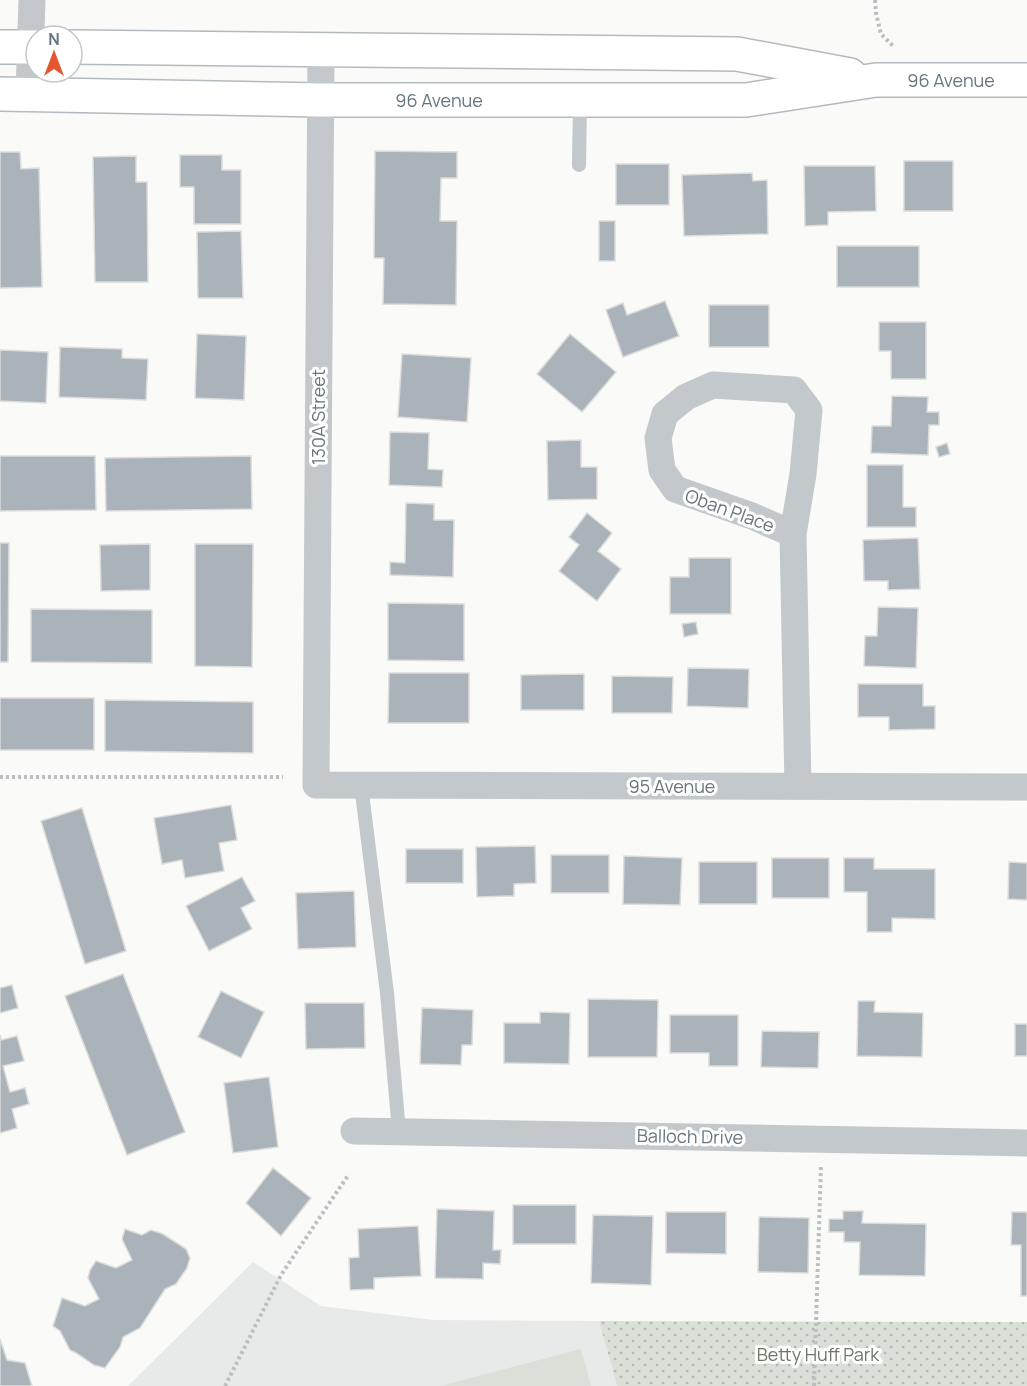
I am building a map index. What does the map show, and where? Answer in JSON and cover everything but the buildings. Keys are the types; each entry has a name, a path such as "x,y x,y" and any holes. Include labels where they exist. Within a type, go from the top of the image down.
{"main road":[{"name":"96 Avenue","path":"84,47 737,54 876,80"},
{"name":"96 Avenue","path":"15,94 320,100 746,100 876,80 1027,80"}],"street":[{"path":"15,94 32,0"},
{"name":"130A Street","path":"316,785 321,50"},
{"name":"Oban Place","path":"792,534 752,516 675,489 662,470 658,438 665,414 686,397 714,385 794,390 809,410 803,474 792,534 798,786"},
{"name":"95 Avenue","path":"316,785 1027,787"},
{"name":"Balloch Drive","path":"354,1131 1027,1143"}],"lane":[{"path":"579,165 580,100"},
{"path":"361,785 387,993 399,1132"}],"path":[{"path":"875,0 881,34 893,46"},
{"path":"0,777 283,777"},
{"path":"814,1386 821,1159"},
{"path":"225,1386 281,1275 349,1174"}],"shaded area":[{"path":"253,1262 321,1306 433,1320 599,1321 617,1386 128,1386"}],"green space":[{"name":"Betty Huff Park","path":"599,1321 1027,1322 1027,1386 617,1386"},
{"path":"581,1349 591,1386 440,1386"}]}
